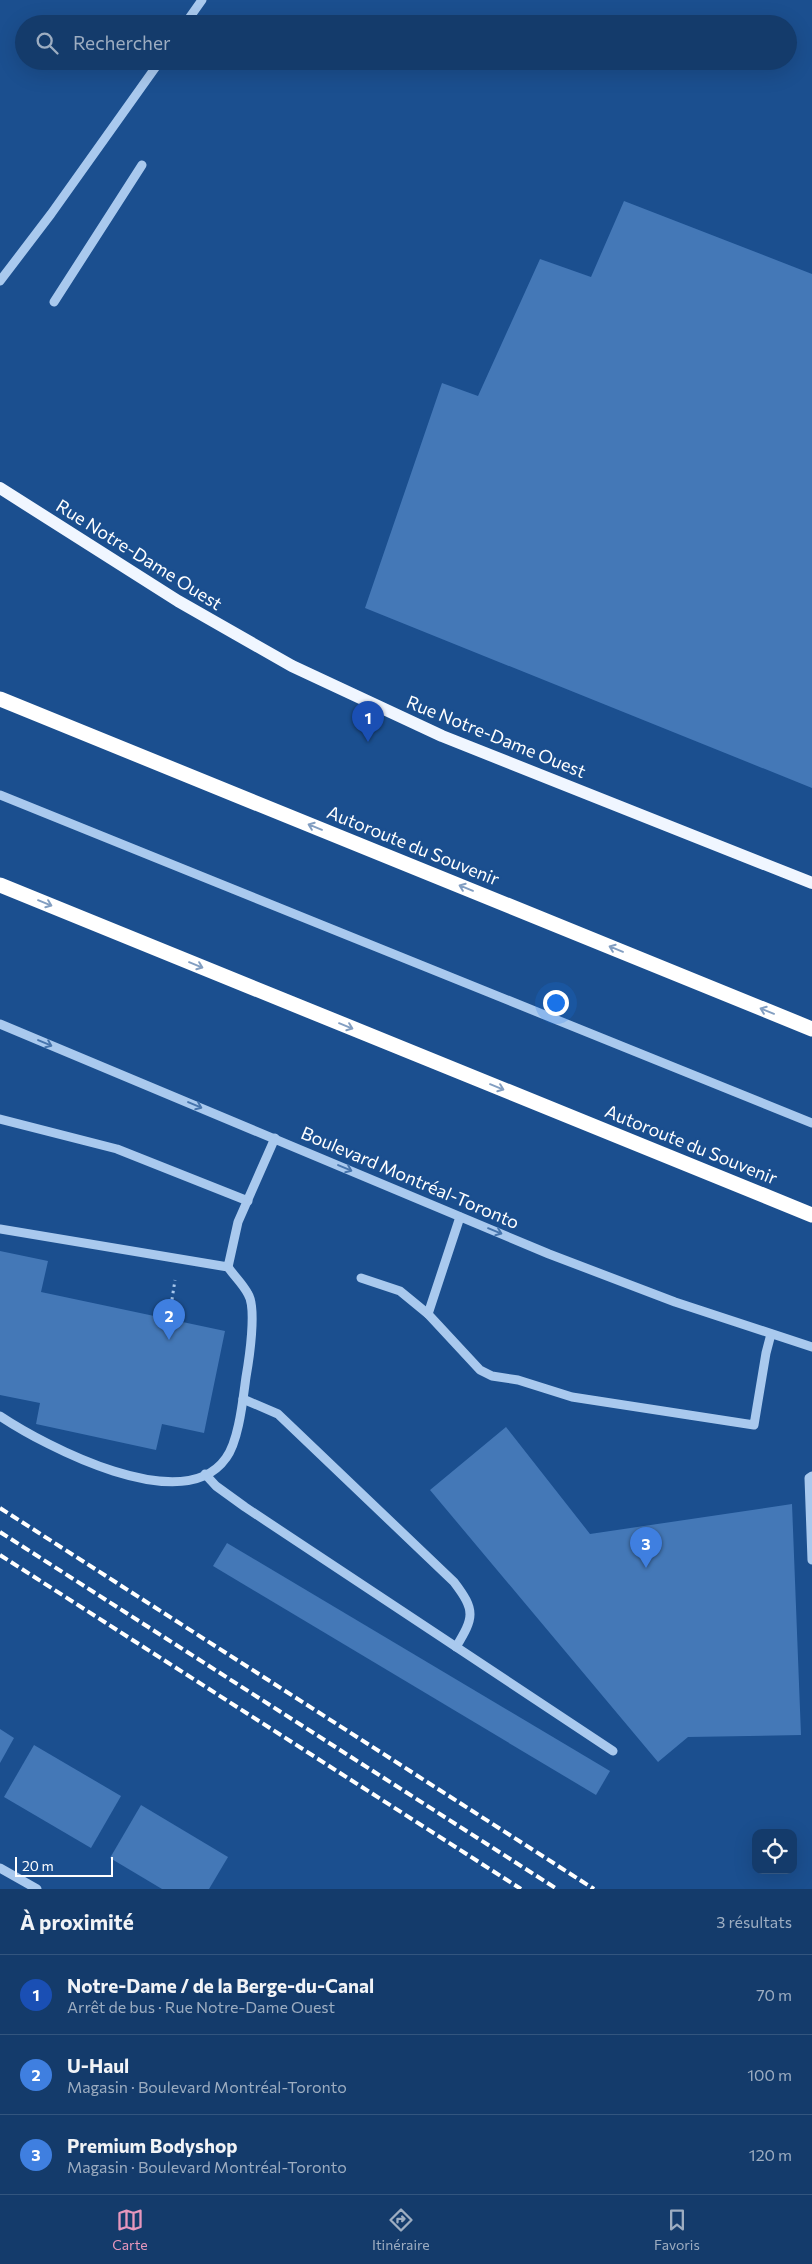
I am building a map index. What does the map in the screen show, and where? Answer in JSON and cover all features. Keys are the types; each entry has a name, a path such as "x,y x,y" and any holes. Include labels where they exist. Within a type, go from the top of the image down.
{"highway":[{"name":"Autoroute du Souvenir","path":"0,699 812,1029"},
{"name":"Autoroute du Souvenir","path":"0,885 812,1215"}],"main road":[{"name":"Rue Notre-Dame Ouest","path":"0,488 178,601 292,666 442,736 812,883"}],"street":[{"path":"191,15 202,0"},
{"path":"0,281 51,214 154,70"},
{"path":"54,302 142,165"},
{"path":"0,795 812,1123"},
{"name":"Boulevard Montréal-Toronto","path":"0,1024 460,1217 628,1285 812,1347"},
{"path":"0,1118 117,1149 248,1201"},
{"path":"228,1267 238,1222 275,1138"},
{"path":"428,1314 460,1217"},
{"path":"0,1228 228,1267 250,1296 252,1315 243,1399 235,1436 227,1458 205,1474 187,1482 155,1481 100,1467 34,1438 0,1416"},
{"path":"361,1278 400,1291 428,1314 480,1370 492,1376 518,1380 572,1397 754,1426 771,1334"},
{"path":"243,1399 278,1414 454,1582 464,1595 470,1610 470,1623 456,1647"},
{"path":"205,1474 216,1486 244,1507 613,1751"},
{"path":"812,1476 809,1478 812,1560"},
{"path":"0,1868 37,1889"}],"path":[{"path":"169,1319 178,1258"}],"building":[{"path":"624,201 812,274 812,788 365,608 442,383 478,396 540,259 591,277"},
{"path":"0,1251 48,1261 41,1292 225,1331 204,1433 162,1424 156,1450 36,1424 40,1403 0,1395"},
{"path":"506,1427 590,1534 792,1504 801,1735 688,1737 658,1762 430,1490"},
{"path":"227,1543 610,1771 596,1795 213,1566"},
{"path":"0,1729 14,1738 0,1763"},
{"path":"34,1745 121,1796 91,1848 4,1797"},
{"path":"141,1805 228,1857 209,1889 162,1889 110,1858"}],"railway":[{"path":"0,1508 594,1889"},
{"path":"0,1532 557,1889"},
{"path":"0,1555 521,1889"}],"place":[{"name":"Notre-Dame / de la Berge-du-Canal","path":"368,742"},
{"name":"U-Haul","path":"169,1340"},
{"name":"Premium Bodyshop","path":"646,1568"}]}
